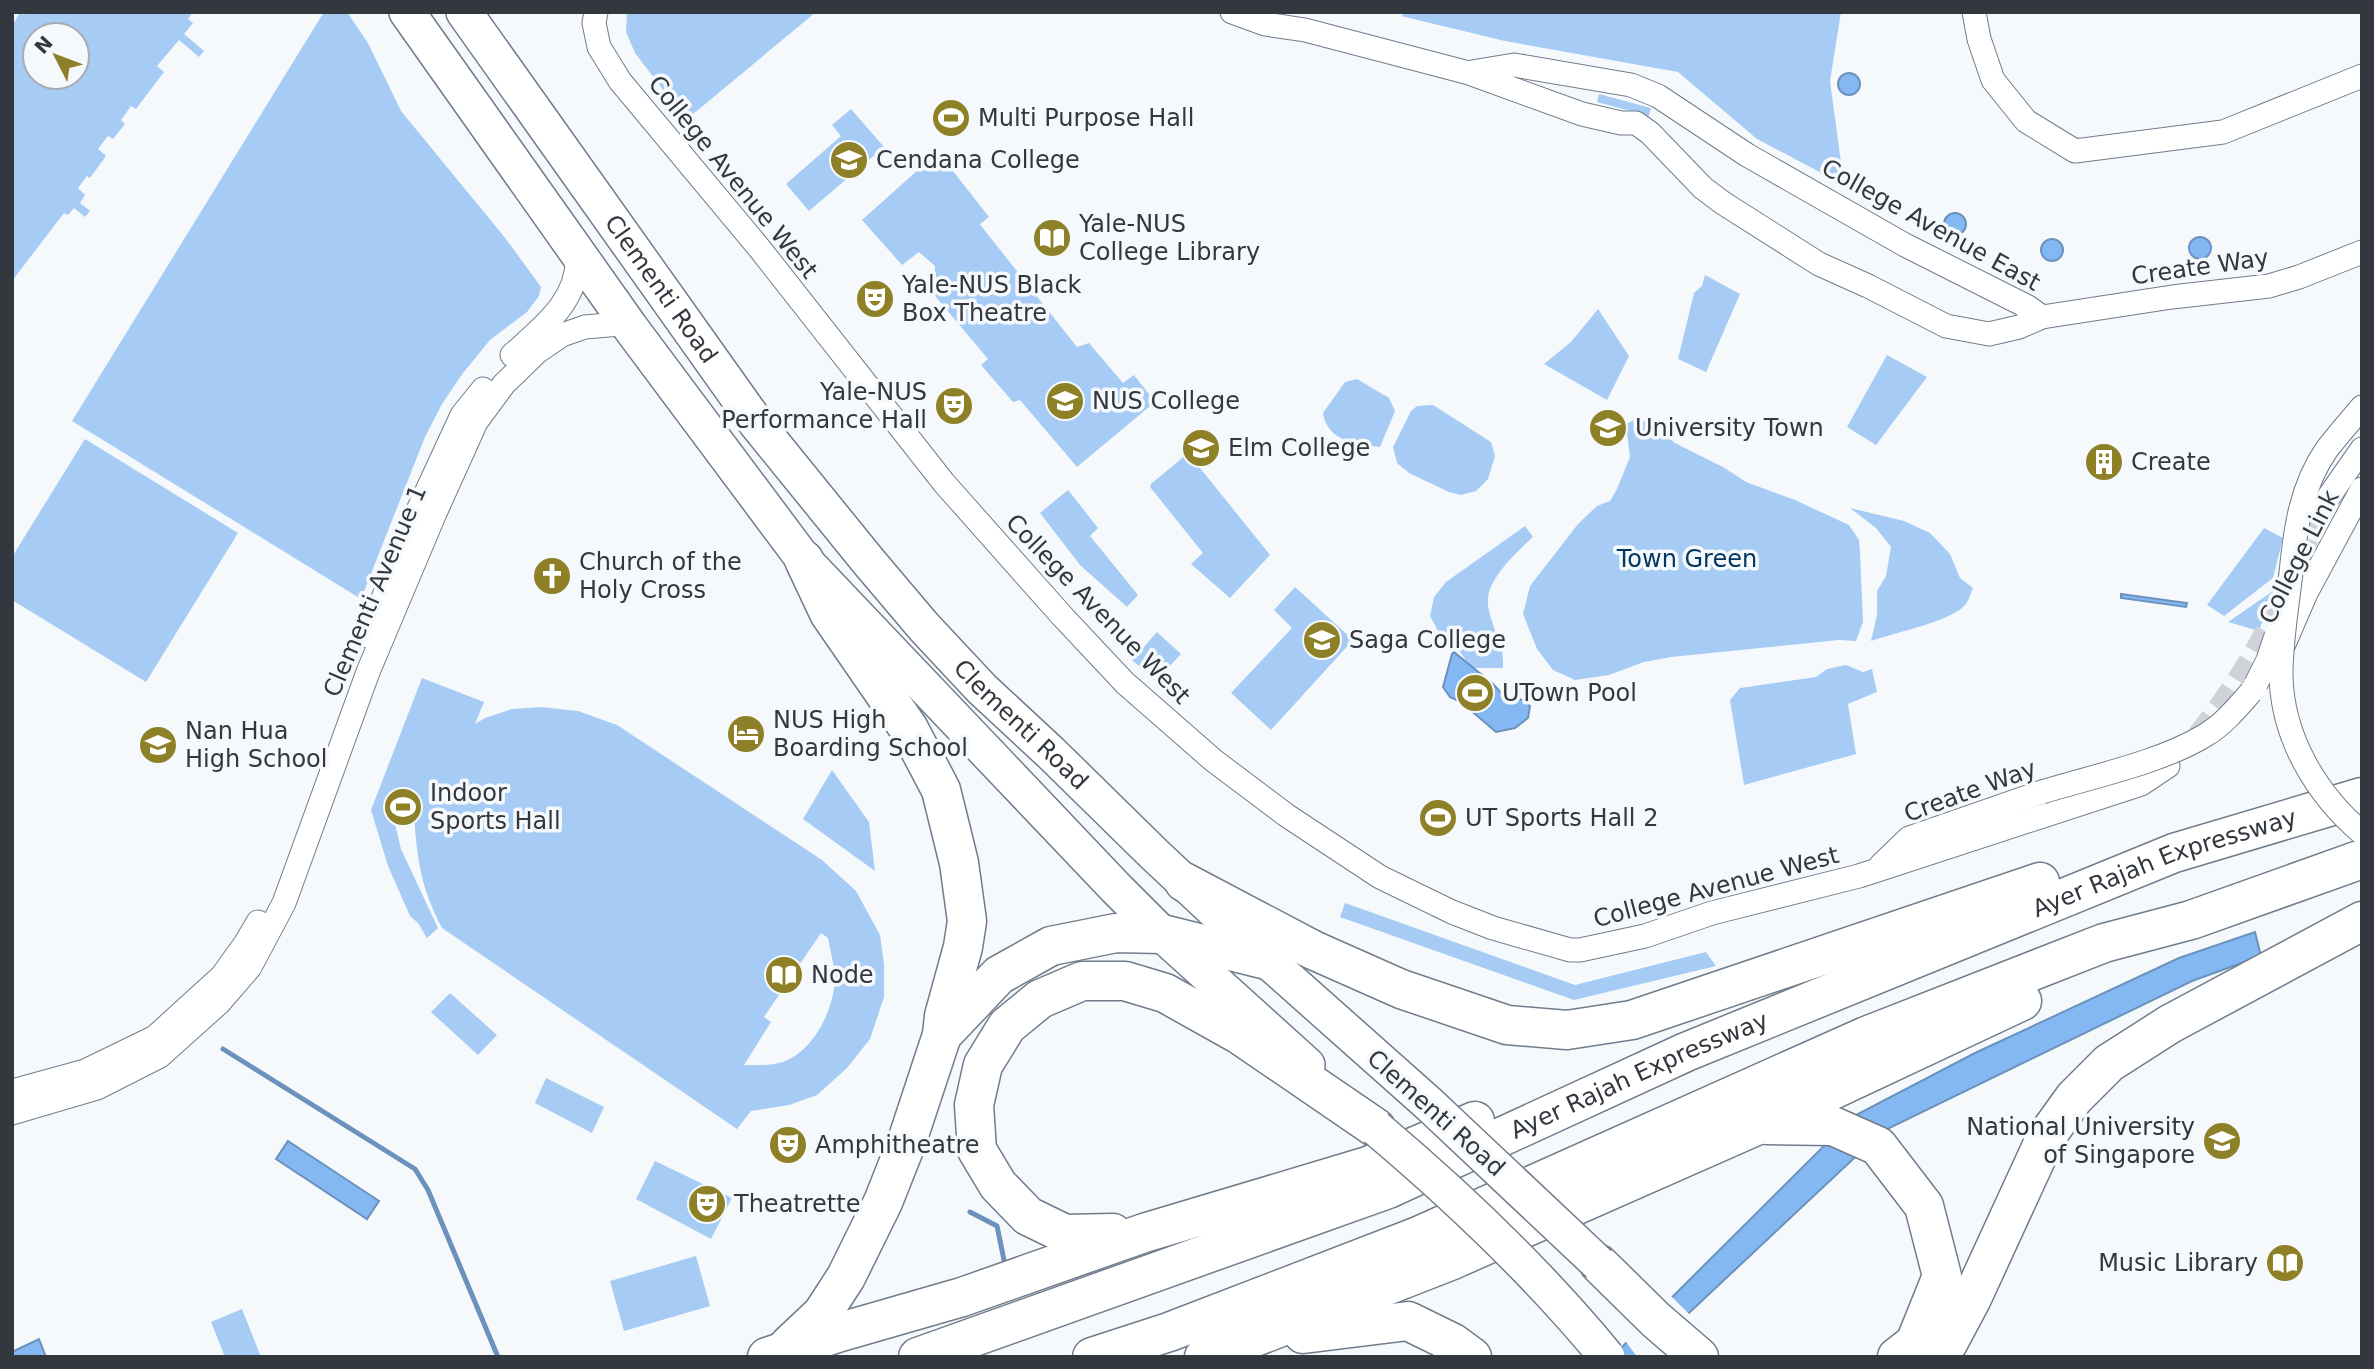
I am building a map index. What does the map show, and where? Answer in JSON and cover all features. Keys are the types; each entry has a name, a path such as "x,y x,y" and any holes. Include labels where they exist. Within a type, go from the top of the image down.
{"highway":[{"path":"775,1354 822,1314 846,1277 883,1202 906,1144 942,1035 944,1016 963,947 967,921 959,863 941,790 909,729 829,612 804,560"},
{"name":"Ayer Rajah Expressway","path":"918,1357 1388,1188 1686,1052 2174,853 2362,797"},
{"path":"1184,882 1313,950 1401,989 1507,1025 1567,1030 1632,1020 2099,862 2174,853"},
{"path":"1092,1357 1169,1332 1416,1237 1866,1037 2105,943 2191,920 2362,859"},
{"path":"1204,1357 1450,1261 1758,1125 2191,920"},
{"path":"1936,1357 1948,1343 1972,1298 2046,1137 2074,1098 2109,1063 2170,1024 2362,921"},
{"path":"942,1035 999,975 1051,946 1116,933 1162,934 1267,960"},
{"path":"1143,1233 1065,1234 1028,1216 998,1185 978,1150 974,1105 983,1065 1007,1026 1040,999 1082,981 1125,981 1165,993 1240,1035 1376,1128"},
{"path":"775,1354 962,1297 1143,1233 1368,1166 1606,1069 1686,1052"},
{"path":"1758,1125 1833,1126 1878,1146 1924,1206 1942,1276 1915,1343 1897,1357"},
{"path":"1599,1264 1656,1320 1699,1357"},
{"path":"1245,1341 1408,1321 1453,1343 1472,1357"}],"main road":[{"name":"Clementi Road","path":"407,12 630,327 804,560 1162,934 1452,1194 1572,1315 1607,1357"},
{"name":"Clementi Road","path":"464,12 757,424 869,562 982,689 1267,960 1429,1104 1599,1264 1671,1357"}],"street":[{"name":"College Avenue West","path":"596,12 594,23 599,47 620,81 760,248 958,499 1125,683 1213,760 1334,848 1380,877 1452,912 1493,928 1570,950 1645,936 1712,913 1831,884 1876,870"},
{"name":"College Avenue East","path":"1232,12 1265,24 1305,30 1469,73 1582,114 1621,123 1636,123 1703,188 1723,203 1819,264 1946,326 1989,334 2018,327 2042,317"},
{"path":"1974,12 1979,39 1993,80 2026,121 2075,150 2223,132 2362,76"},
{"name":"College Avenue East","path":"1469,73 1514,65 1631,85 1658,96 1747,155 1905,245 2017,301 2042,317"},
{"name":"Create Way","path":"2042,317 2172,297 2269,286 2362,252"},
{"name":"Clementi Avenue 1","path":"12,1091 43,1093 97,1088 160,1056 223,999 250,967 284,903 335,722 419,508 462,415 513,354 554,317 572,288 578,267 577,253"},
{"name":"Clementi Avenue 1","path":"308,823 368,672 476,422 504,384 537,352 562,335 585,327 620,324 630,327"},
{"name":"College Link","path":"2362,407 2326,452 2305,490 2295,530 2281,677 2295,740 2307,769 2334,807 2362,833"},
{"path":"2318,512 2362,449"},
{"name":"College Link","path":"2283,647 2312,582 2362,489"},
{"name":"Create Way","path":"1876,870 1909,838 2042,792 2170,753 2205,736 2230,717 2254,688 2274,643 2280,608 2291,573"},
{"name":"Create Way","path":"1876,870 2141,784 2168,766"},
{"name":"Clementi Avenue 1","path":"12,1113 43,1093"}],"green space":[{"path":"20,12 24,15 26,12 193,12 188,19 193,23 184,34 204,51 199,57 179,40 157,66 164,72 136,109 131,106 121,120 125,124 113,139 108,136 98,149 106,156 90,178 87,176 78,188 85,195 80,203 90,211 85,217 74,208 68,215 64,213 12,281 12,26"},
{"path":"324,12 347,12 368,43 401,111 506,239 541,287 539,296 527,312 490,340 442,404 425,437 361,599 72,421"},
{"path":"627,12 816,12 686,120 635,53 626,32"},
{"path":"1406,12 1841,12 1830,81 1844,185 1757,139 1678,72 1505,41 1401,16"},
{"path":"1599,94 1651,108 1649,116 1597,102"},
{"path":"851,109 884,147 809,211 786,184 841,136 832,125"},
{"path":"938,152 989,217 980,224 982,227 1077,347 1089,343 1123,383 1134,375 1155,402 1077,467 1020,400 1013,402 981,365 988,359 935,296 935,266 919,252 902,265 862,220"},
{"path":"1705,275 1740,294 1706,372 1678,359 1694,293 1702,286"},
{"path":"1598,309 1629,356 1607,400 1544,364 1571,342"},
{"path":"1887,355 1927,377 1876,445 1847,427"},
{"path":"1357,379 1389,398 1395,411 1380,447 1344,440 1330,430 1326,422 1323,413 1345,382"},
{"path":"1433,405 1491,442 1495,456 1488,479 1476,491 1461,495 1449,492 1409,473 1397,463 1393,447 1411,411 1417,406"},
{"name":"Town Green","path":"1636,419 1648,422 1675,443 1746,482 1795,500 1849,525 1859,540 1860,553 1863,622 1856,641 1839,640 1671,657 1644,662 1609,675 1575,680 1553,670 1537,649 1523,614 1530,586 1578,524 1597,506 1610,501 1630,457 1626,424"},
{"path":"85,439 238,533 146,682 12,600 12,557"},
{"path":"1188,453 1270,555 1230,598 1191,564 1203,553 1150,487"},
{"path":"1068,490 1098,528 1090,536 1138,595 1127,607 1080,565 1040,513"},
{"path":"1850,508 1904,521 1930,533 1950,554 1960,578 1973,588 1964,606 1932,622 1871,641 1877,615 1877,591 1886,576 1891,547 1876,528"},
{"path":"1525,526 1533,537 1499,573 1488,599 1502,648 1503,668 1471,668 1461,653 1443,640 1430,616 1434,597 1446,582"},
{"path":"2264,528 2283,538 2273,578 2224,616 2207,605"},
{"path":"1295,587 1353,640 1271,730 1231,693 1292,628 1274,610"},
{"path":"2275,588 2259,631 2228,622 2273,591"},
{"path":"1157,632 1181,654 1156,681 1132,660"},
{"path":"1846,665 1863,672 1872,669 1877,692 1848,704 1856,754 1744,785 1730,700 1740,688 1816,677 1827,669"},
{"path":"422,678 484,702 475,724 512,709 541,707 578,711 617,725 822,860 856,891 880,935 884,964 884,997 870,1039 847,1068 817,1095 789,1105 751,1111 737,1129 442,928 429,900 421,873 414,815 402,819 393,815 401,849 438,928 427,938 410,916 388,866 371,810","holes":["821,933 828,938 835,976 831,1001 821,1027 804,1048 783,1062 744,1065 771,1022 764,1017"]},
{"path":"832,770 869,822 875,871 803,819"},
{"path":"1345,903 1575,985 1706,952 1716,966 1574,1000 1340,917"},
{"path":"450,993 497,1035 478,1055 431,1012"},
{"path":"546,1078 604,1107 592,1133 535,1103"},
{"path":"655,1161 732,1198 711,1239 636,1199"},
{"path":"696,1256 710,1306 624,1331 610,1281"},
{"path":"242,1309 261,1357 225,1357 211,1322"}],"shaded area":[{"path":"1849,73 1857,76 1860,84 1857,92 1849,95 1841,92 1838,84 1841,76"},
{"path":"1955,213 1963,216 1966,224 1963,232 1955,235 1947,232 1944,224 1947,216"},
{"path":"2200,237 2208,240 2211,248 2208,256 2200,259 2192,256 2189,248 2192,240"},
{"path":"2052,239 2060,242 2063,250 2060,258 2052,261 2044,258 2041,250 2044,242"},
{"path":"2121,594 2187,603 2186,607 2121,598"},
{"name":"UTown Pool","path":"1454,652 1505,697 1524,700 1530,706 1528,718 1515,728 1496,732 1461,702 1450,697 1443,687"},
{"path":"2255,932 2261,956 2192,981 1883,1131 1642,1357 1612,1357 1854,1116 1975,1053 2179,958"},
{"path":"288,1141 379,1201 367,1219 276,1159"},
{"path":"39,1339 46,1357 12,1357 12,1352"}],"pier":[{"path":"1668,1293 1690,1315 1647,1357 1637,1357 1624,1339"}],"waterway":[{"path":"223,1049 415,1169 428,1190 498,1357"},
{"path":"970,1212 997,1226 1005,1265"}],"tunnel":[{"path":"2198,736 2236,683 2269,627 2318,512"}],"place":[{"name":"Multi Purpose Hall","path":"951,118"},
{"name":"Cendana College","path":"849,160"},
{"name":"Yale-NUS College Library","path":"1052,238"},
{"name":"Yale-NUS Black Box Theatre","path":"875,299"},
{"name":"NUS College","path":"1065,401"},
{"name":"Yale-NUS Performance Hall","path":"954,406"},
{"name":"University Town","path":"1608,428"},
{"name":"Elm College","path":"1201,448"},
{"name":"Create","path":"2104,462"},
{"name":"Church of the Holy Cross","path":"552,576"},
{"name":"Saga College","path":"1322,640"},
{"name":"UTown Pool","path":"1475,693"},
{"name":"NUS High Boarding School","path":"746,734"},
{"name":"Nan Hua High School","path":"158,745"},
{"name":"Indoor Sports Hall","path":"403,807"},
{"name":"UT Sports Hall 2","path":"1438,818"},
{"name":"Node","path":"784,975"},
{"name":"National University of Singapore","path":"2222,1141"},
{"name":"Amphitheatre","path":"788,1145"},
{"name":"Theatrette","path":"707,1204"},
{"name":"Music Library","path":"2285,1263"}]}
